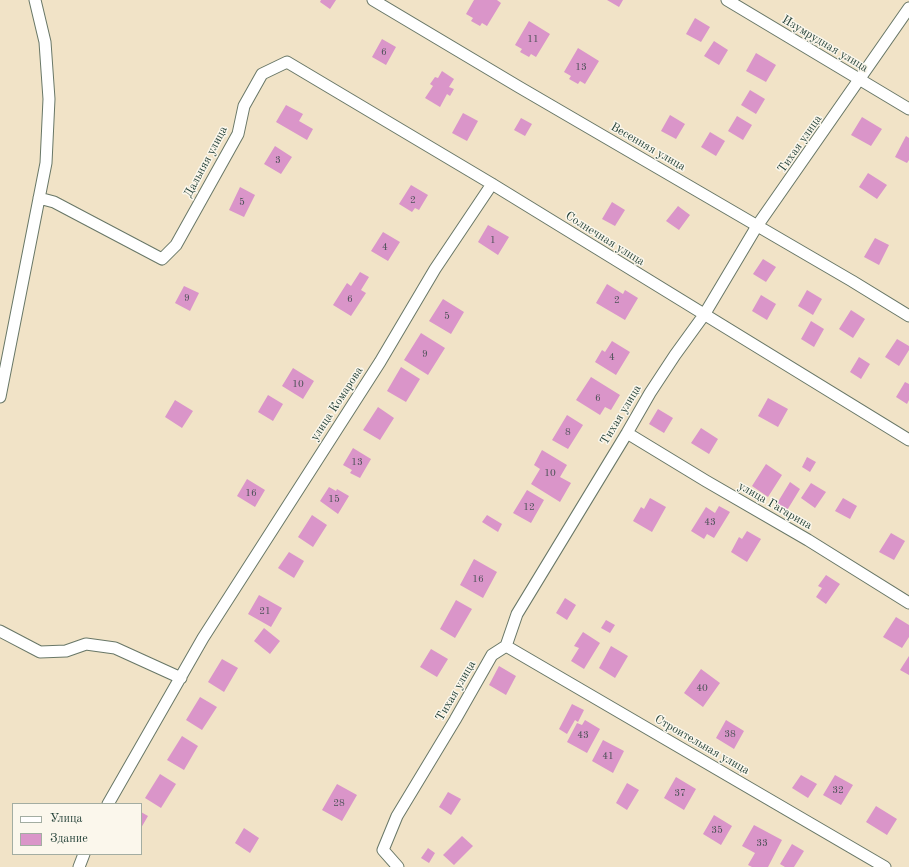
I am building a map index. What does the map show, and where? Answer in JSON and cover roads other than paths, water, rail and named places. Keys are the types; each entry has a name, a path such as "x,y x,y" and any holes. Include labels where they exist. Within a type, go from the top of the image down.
{"street":[{"path":"0,397 46,163 49,98 45,42 35,0"},
{"name":"Весенняя улица","path":"373,0 757,226 852,280 909,316"},
{"name":"Изумрудная улица","path":"727,0 909,109"},
{"name":"Тихая улица","path":"398,867 383,850 397,816 492,655 506,646 517,614 658,380 704,315 757,226 909,8"},
{"name":"Дальняя улица","path":"39,198 54,202 162,259 176,246 238,134 244,106 262,74 287,62"},
{"name":"Солнечная улица","path":"287,62 492,184 909,440"},
{"name":"улица Комарова","path":"109,803 203,638 380,362 435,269 492,184"},
{"name":"улица Гагарина","path":"627,433 808,540 909,603"},
{"path":"0,631 40,652 66,651 86,644 115,648 181,678"},
{"name":"Строительная улица","path":"506,646 885,867"},
{"path":"79,867 84,855"}]}
